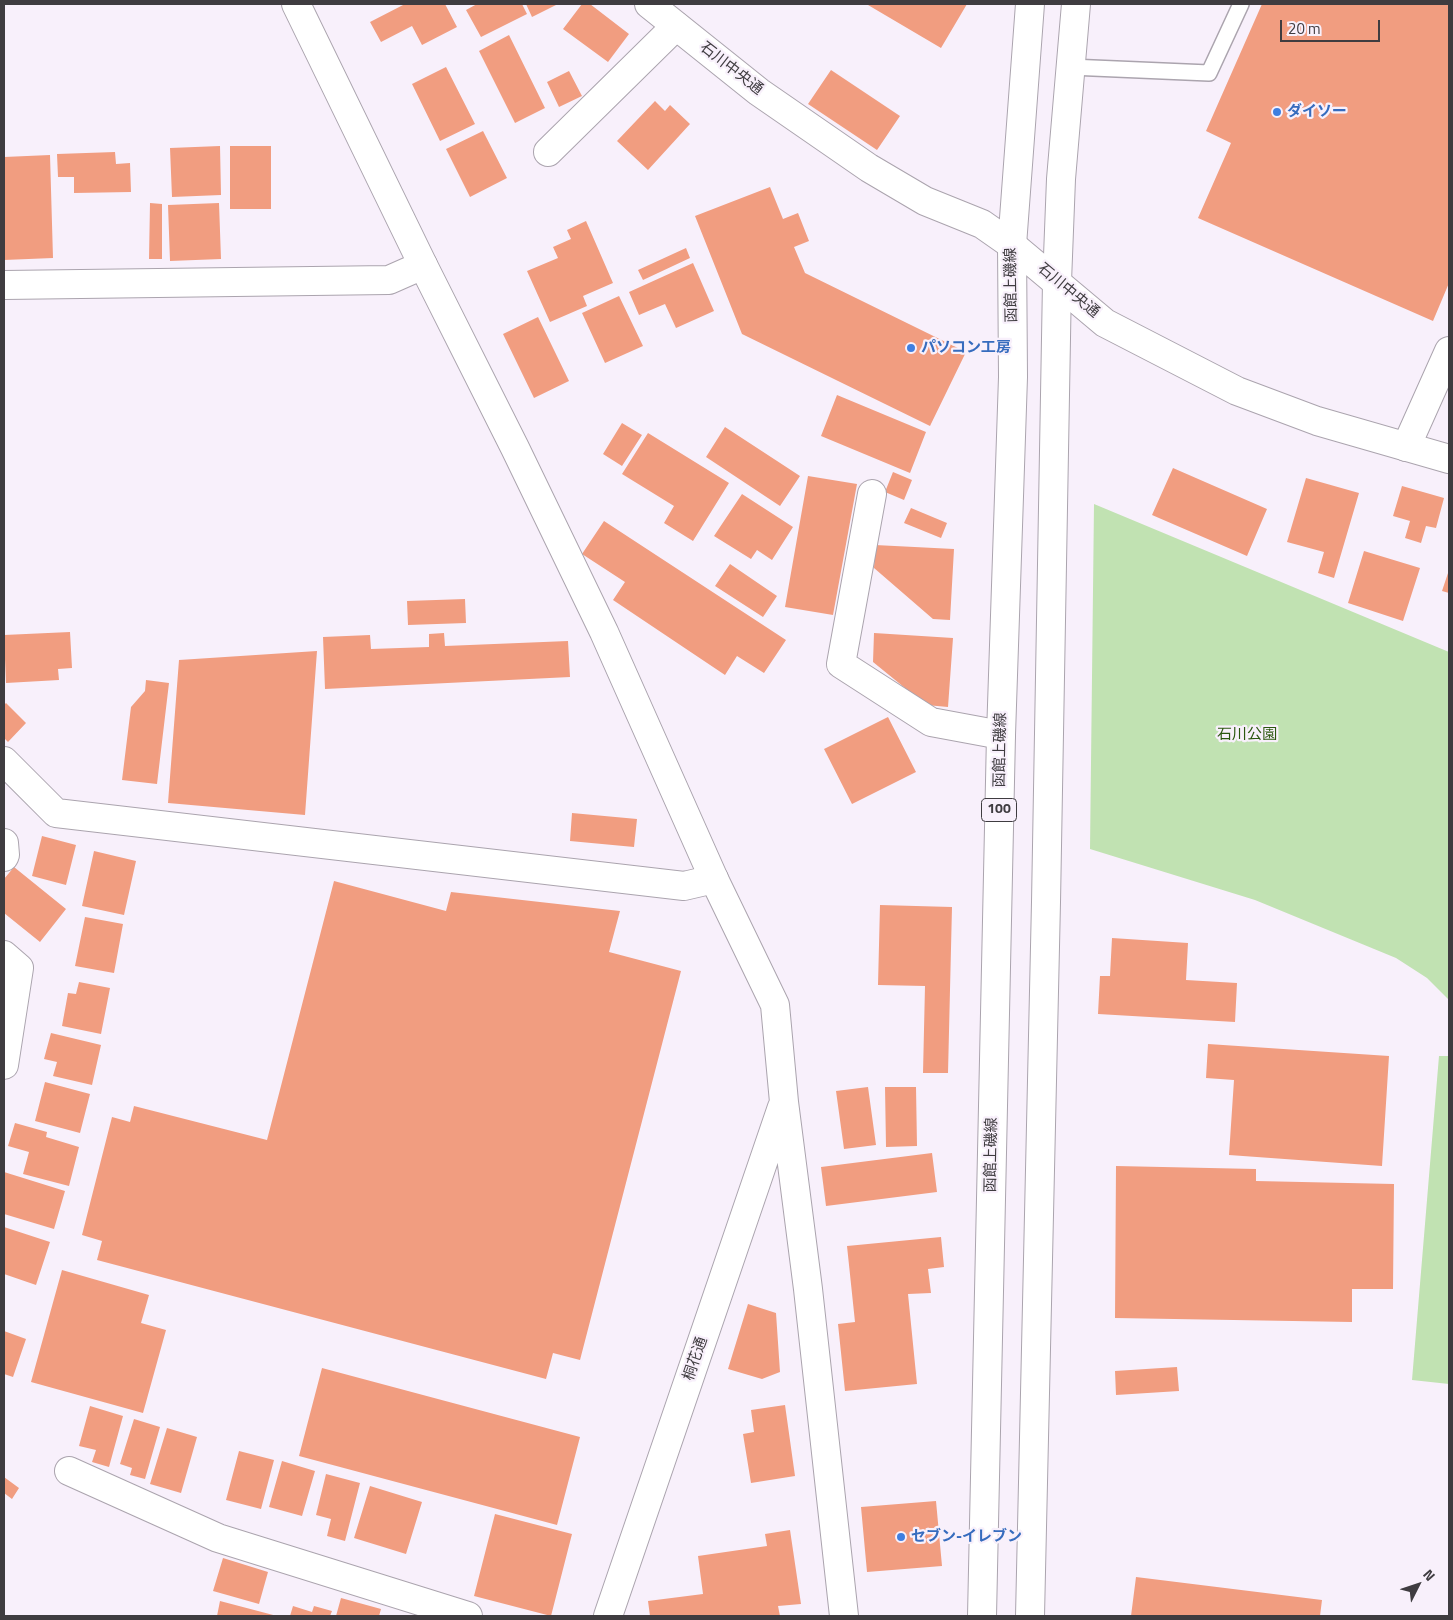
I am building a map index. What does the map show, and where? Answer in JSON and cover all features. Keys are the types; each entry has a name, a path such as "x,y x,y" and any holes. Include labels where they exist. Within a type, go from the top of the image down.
{"street":[{"path":"296,4 604,632 714,879 775,1005 784,1102 808,1289 844,1616"},
{"name":"石川中央通","path":"649,4 759,92 869,168 925,201 982,224 1012,245 1105,323 1236,391 1317,421 1449,459"},
{"name":"函館上磯線","path":"982,1616 1001,735 1013,377 1012,245 1030,4"},
{"path":"1030,1616 1046,902 1057,282 1061,179 1076,4"},
{"path":"548,152 676,26"},
{"path":"4,285 389,280 423,265"},
{"path":"1406,447 1449,351"},
{"path":"872,494 841,664 931,722 1001,735"},
{"path":"6,773 56,813 684,886 714,879"},
{"path":"4,843 6,855 4,856"},
{"path":"4,955 20,968 4,1065"},
{"name":"桐花通","path":"608,1616 784,1102"},
{"path":"69,1471 218,1538 468,1616"}],"lane":[{"path":"1070,68 1209,73 1241,4"}],"green space":[{"name":"石川公園","path":"1094,504 1449,652 1449,1000 1427,978 1396,958 1255,900 1090,849"},
{"path":"1439,1056 1449,1056 1449,1384 1412,1380"}],"building":[{"path":"405,4 445,4 457,27 422,45 412,26 381,42 370,22"},
{"path":"477,4 522,4 527,14 481,37 466,10"},
{"path":"526,4 558,4 532,17"},
{"path":"582,4 590,4 629,34 608,62 563,29"},
{"path":"868,4 967,4 941,48"},
{"path":"1262,4 1449,4 1449,283 1433,321 1198,218 1231,143 1206,131"},
{"path":"509,35 545,108 515,123 479,51"},
{"path":"446,67 475,124 440,141 412,84"},
{"path":"831,70 900,116 877,150 808,104"},
{"path":"569,71 582,96 559,107 547,82"},
{"path":"655,101 665,111 670,105 690,124 648,170 617,141"},
{"path":"483,131 507,178 470,197 446,149"},
{"path":"220,146 221,195 172,197 170,148"},
{"path":"230,146 271,146 271,209 230,209"},
{"path":"115,152 116,164 130,163 131,192 74,193 74,177 58,177 57,154"},
{"path":"50,155 53,258 4,260 4,157"},
{"path":"770,187 783,219 798,213 809,241 794,247 805,273 966,352 930,426 742,334 695,216"},
{"path":"150,203 162,204 162,259 149,259"},
{"path":"219,203 221,259 170,261 168,205"},
{"path":"586,221 613,283 583,296 587,306 550,322 527,271 558,258 553,247 571,239 567,230"},
{"path":"686,248 690,258 643,280 638,270"},
{"path":"693,263 714,311 676,328 665,304 639,315 629,292"},
{"path":"619,296 643,346 605,363 582,313"},
{"path":"538,317 569,381 534,398 503,334"},
{"path":"837,395 926,432 910,473 821,436"},
{"path":"622,423 642,435 622,466 603,454"},
{"path":"725,427 800,476 780,506 706,457"},
{"path":"648,433 729,483 693,541 664,523 674,506 622,474"},
{"path":"1173,468 1267,509 1247,556 1152,515"},
{"path":"893,472 912,480 904,500 885,492"},
{"path":"808,476 857,484 833,615 785,607"},
{"path":"1306,478 1359,493 1334,578 1318,573 1324,552 1287,542"},
{"path":"1402,486 1444,498 1436,528 1426,526 1421,543 1405,538 1410,521 1393,516"},
{"path":"742,494 793,527 772,560 757,550 751,559 714,536"},
{"path":"911,508 947,523 941,538 904,523"},
{"path":"604,521 786,640 764,673 737,656 725,675 613,600 625,582 582,554"},
{"path":"875,545 954,549 950,620 933,619 874,568"},
{"path":"1364,551 1420,568 1403,621 1348,603"},
{"path":"730,564 777,596 763,617 715,586"},
{"path":"1449,570 1449,593 1442,591"},
{"path":"465,599 466,623 408,625 407,601"},
{"path":"70,632 72,668 58,669 59,680 6,683 4,635"},
{"path":"444,633 445,646 568,641 570,677 325,689 323,637 370,635 371,649 429,647 429,634"},
{"path":"874,633 953,638 948,707 926,705 873,662"},
{"path":"317,651 305,815 168,803 179,660"},
{"path":"146,680 169,683 157,784 122,780 131,707 145,691"},
{"path":"6,703 26,723 8,742 4,738 4,705"},
{"path":"888,717 916,772 852,804 824,749"},
{"path":"572,813 637,819 634,847 570,841"},
{"path":"42,836 76,845 66,885 32,876"},
{"path":"94,851 136,861 124,915 82,906"},
{"path":"14,867 66,909 40,942 4,913 4,879"},
{"path":"334,881 446,911 451,892 620,911 609,952 681,971 580,1360 553,1353 546,1379 97,1260 102,1241 82,1235 112,1117 130,1122 134,1106 267,1140"},
{"path":"880,905 952,907 948,1073 923,1073 925,986 878,985"},
{"path":"85,917 123,924 114,973 75,966"},
{"path":"1112,938 1188,943 1186,980 1237,983 1235,1022 1098,1014 1100,976 1110,976"},
{"path":"79,982 110,988 101,1034 62,1026 68,993 76,994"},
{"path":"51,1033 101,1045 92,1085 53,1076 57,1062 44,1059"},
{"path":"1208,1044 1389,1056 1382,1166 1229,1155 1234,1080 1206,1078"},
{"path":"45,1082 90,1094 80,1133 35,1121"},
{"path":"868,1087 876,1145 844,1149 836,1091"},
{"path":"885,1087 916,1087 917,1146 886,1147"},
{"path":"15,1123 47,1132 46,1137 79,1147 69,1186 23,1174 29,1152 8,1146"},
{"path":"932,1153 937,1192 826,1206 821,1167"},
{"path":"1116,1166 1256,1169 1256,1181 1394,1184 1393,1289 1352,1289 1352,1322 1115,1318"},
{"path":"4,1172 65,1191 54,1229 4,1214"},
{"path":"4,1227 50,1242 36,1285 4,1274"},
{"path":"941,1237 944,1267 928,1269 931,1293 908,1294 917,1384 845,1391 838,1324 855,1322 847,1246"},
{"path":"62,1270 149,1295 141,1323 166,1330 143,1413 31,1382"},
{"path":"748,1304 776,1313 780,1372 762,1379 728,1369"},
{"path":"4,1331 26,1339 13,1377 4,1374"},
{"path":"1177,1367 1179,1391 1116,1395 1115,1371"},
{"path":"322,1368 580,1437 557,1525 299,1456"},
{"path":"785,1405 795,1476 751,1483 743,1434 754,1432 751,1410"},
{"path":"90,1406 123,1416 109,1467 92,1462 96,1450 79,1446"},
{"path":"134,1419 160,1427 145,1479 130,1475 132,1468 120,1464"},
{"path":"167,1428 197,1437 181,1493 150,1484"},
{"path":"239,1451 274,1460 261,1509 226,1500"},
{"path":"282,1461 315,1471 302,1516 269,1507"},
{"path":"326,1474 360,1483 345,1541 327,1536 331,1519 316,1515"},
{"path":"4,1477 19,1488 12,1499 4,1493"},
{"path":"370,1486 422,1502 406,1554 354,1538"},
{"name":"セブン-イレブン","path":"936,1501 942,1566 867,1572 861,1507"},
{"path":"495,1514 572,1534 551,1616 474,1596"},
{"path":"790,1530 801,1604 778,1606 780,1616 650,1616 648,1601 703,1594 698,1556 767,1546 765,1534"},
{"path":"223,1558 268,1572 259,1604 213,1591"},
{"path":"1136,1577 1322,1600 1320,1616 1131,1616"},
{"path":"341,1598 381,1609 379,1616 336,1616"},
{"path":"220,1601 277,1616 217,1616"},
{"path":"293,1606 312,1612 314,1606 332,1611 330,1616 290,1616"}],"place":[{"name":"ダイソー","path":"1277,112"},
{"name":"パソコン工房","path":"911,348"},
{"name":"セブン-イレブン","path":"901,1537"}]}
